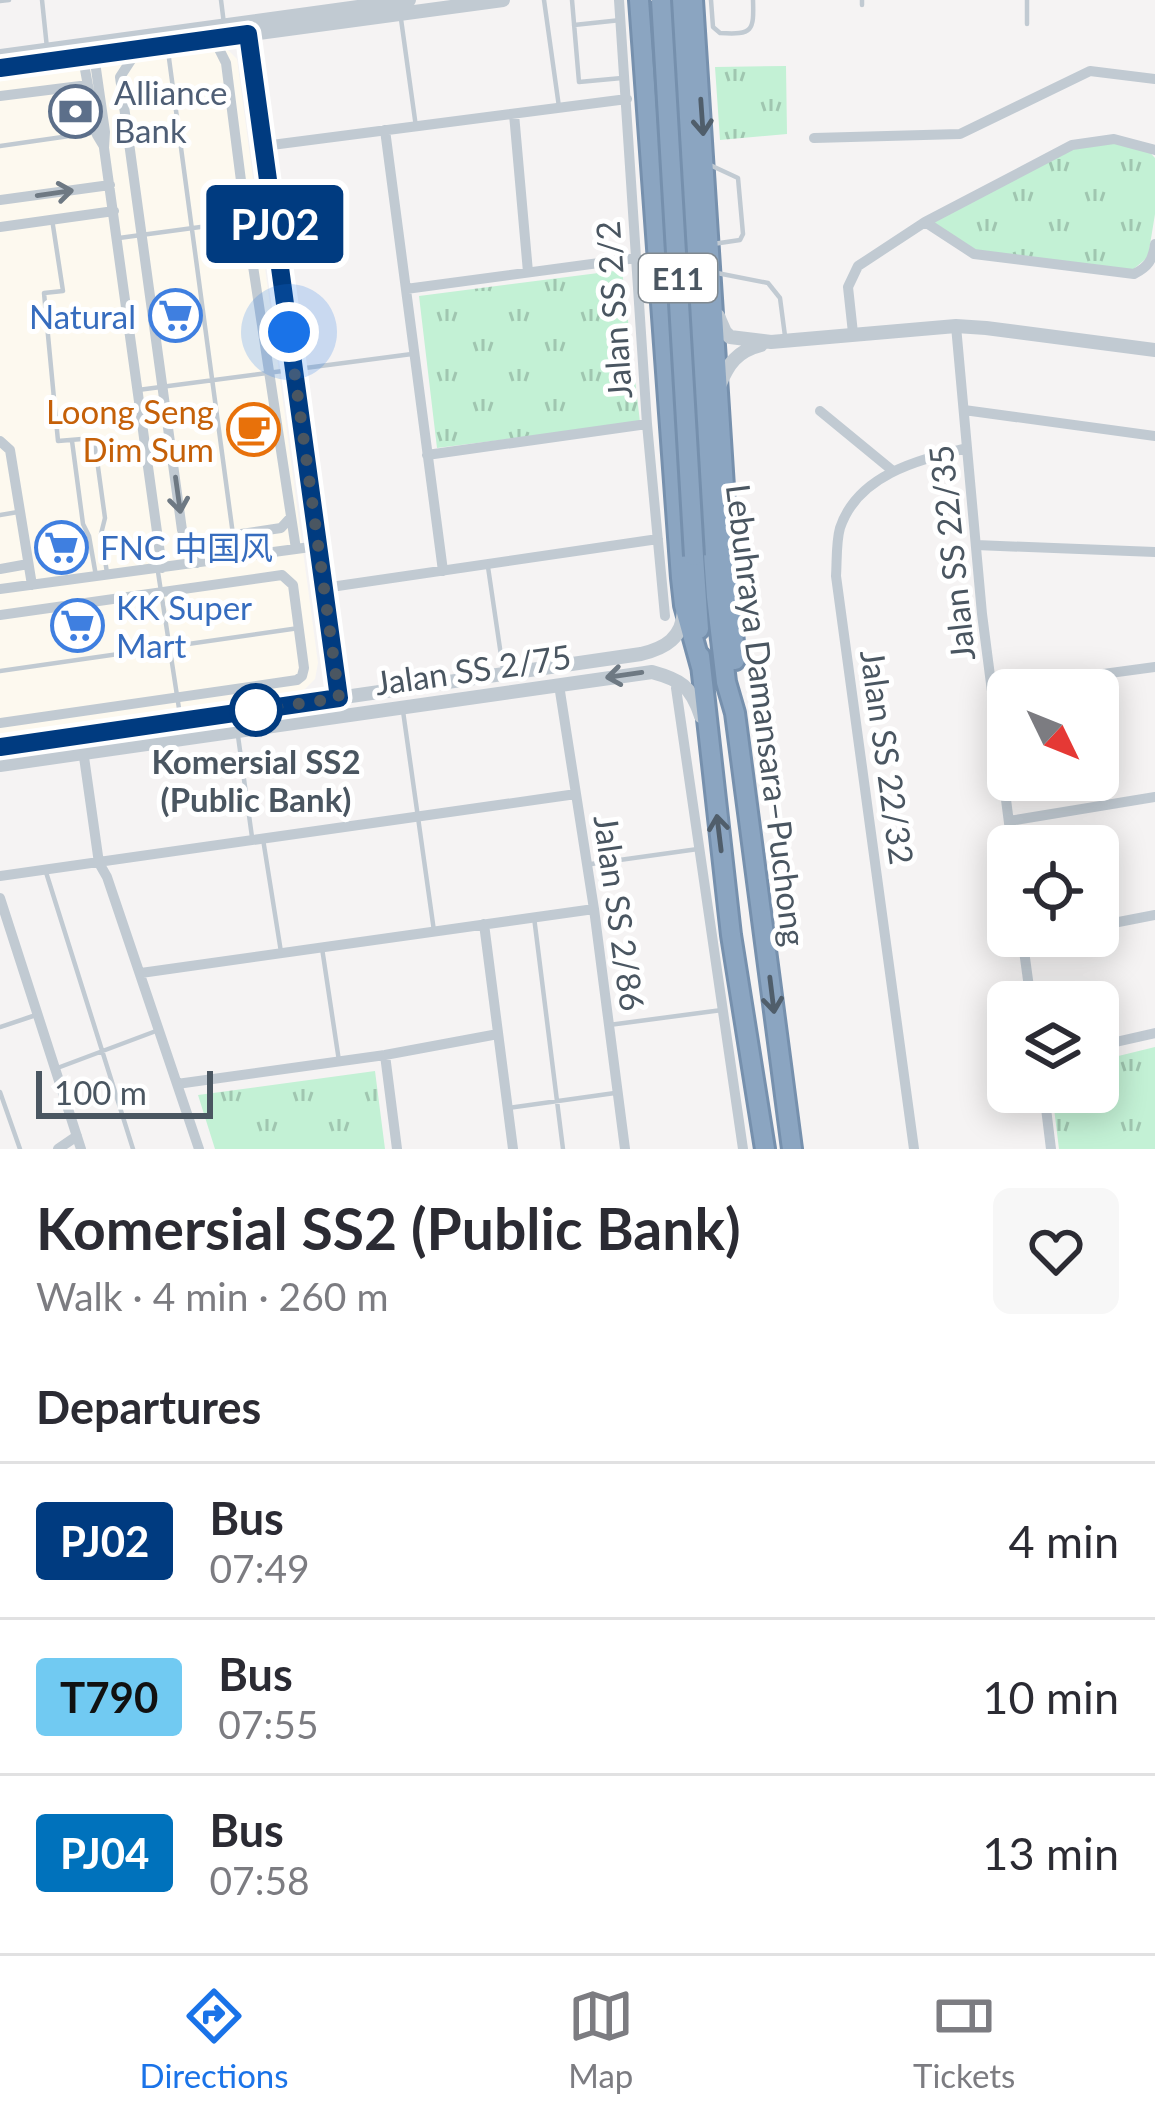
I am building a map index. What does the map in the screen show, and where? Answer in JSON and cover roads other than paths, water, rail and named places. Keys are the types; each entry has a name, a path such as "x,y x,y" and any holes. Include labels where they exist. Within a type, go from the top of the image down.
{"highway":[{"path":"639,0 684,605 701,667"},
{"path":"642,22 661,0"},
{"name":"Lebuhraya Damansara–Puchong","path":"661,0 703,554 735,712 792,1149"},
{"path":"690,2 712,272 735,712"},
{"name":"Lebuhraya Damansara–Puchong","path":"690,2 703,554 701,667 731,935 765,1149"}],"street":[{"path":"0,56 48,50 132,50 409,6 503,0"},
{"name":"Jalan SS 2/2","path":"620,0 647,424 665,616"},
{"path":"0,68 224,25 248,28"},
{"path":"248,28 341,715"},
{"path":"214,39 226,63 296,549"},
{"path":"132,50 133,57 120,77 182,530 193,542 197,563"},
{"path":"88,51 88,85 104,148"},
{"path":"88,51 105,132 160,568"},
{"path":"814,138 960,134 1090,71 1155,79"},
{"path":"0,96 88,85"},
{"path":"264,146 627,99"},
{"path":"514,114 528,272"},
{"path":"385,130 442,571"},
{"path":"853,333 848,287 858,266 925,222 1072,146 1114,139 1155,150"},
{"path":"0,200 110,185"},
{"path":"0,227 114,211"},
{"path":"925,222 974,254 1134,274 1153,259 1155,244"},
{"path":"406,289 636,258"},
{"path":"714,306 730,337 778,341"},
{"path":"718,390 728,366 747,349 853,333 956,326 1155,350"},
{"name":"Jalan SS 22/35","path":"956,326 990,669"},
{"path":"964,410 1155,436"},
{"path":"820,411 892,471"},
{"path":"428,455 647,424"},
{"name":"Jalan SS 22/32","path":"914,1149 836,576 840,528 872,483 892,471 967,448"},
{"path":"5,452 32,585"},
{"path":"193,542 280,528 291,517"},
{"path":"324,588 658,539"},
{"path":"976,544 1155,552"},
{"path":"0,589 318,546"},
{"path":"0,568 28,565"},
{"path":"0,615 282,575 293,585 304,668 297,680 0,723"},
{"name":"Jalan SS 2/75","path":"0,747 641,655 660,649 677,634 684,605"},
{"path":"1119,672 1155,667"},
{"name":"Jalan SS 2/75","path":"0,765 652,672 673,677 695,697 707,732"},
{"name":"Jalan SS 2/86","path":"559,685 625,1149"},
{"path":"676,688 743,1149"},
{"path":"81,735 99,863 199,1149"},
{"path":"0,876 576,794"},
{"path":"1009,821 1155,797"},
{"name":"Jalan SS 22/35","path":"1006,801 1009,825"},
{"path":"0,898 78,1143 58,1149"},
{"path":"141,973 594,908"},
{"path":"1119,922 1155,915"},
{"path":"484,924 513,1149"},
{"path":"1119,1041 1155,1033"},
{"path":"177,1084 498,1034"},
{"path":"385,1055 397,1149"},
{"path":"1047,1113 1051,1149"}],"lane":[{"path":"0,1 9,0"},
{"path":"42,0 48,50"},
{"path":"221,0 224,25"},
{"path":"544,0 559,108"},
{"path":"572,0 579,82 625,78"},
{"path":"690,2 720,33 740,34 754,24 753,0"},
{"path":"1027,24 1028,0"},
{"path":"409,6 416,127"},
{"path":"574,25 621,20"},
{"path":"167,45 236,557"},
{"path":"0,146 97,132"},
{"path":"705,163 738,178 743,234 740,240 710,244"},
{"path":"117,238 274,217"},
{"path":"52,220 63,292 44,293 58,441 94,438 105,518 100,534 101,576"},
{"path":"712,272 768,284 779,298 778,341"},
{"path":"138,390 414,353"},
{"path":"72,440 83,524 101,576"},
{"path":"0,514 20,512"},
{"path":"89,536 100,534"},
{"path":"488,564 503,674"},
{"path":"160,568 180,721"},
{"path":"0,670 299,628"},
{"path":"402,706 434,931"},
{"path":"238,730 281,953"},
{"path":"587,865 698,849"},
{"path":"45,869 133,1149"},
{"path":"534,917 563,1149"},
{"path":"322,947 339,1061"},
{"path":"608,1025 724,1010"},
{"path":"0,1027 36,1015"},
{"path":"54,1069 160,1029"},
{"path":"0,1092 20,1149"},
{"path":"508,1108 618,1093"}],"place":[{"name":"Alliance Bank","path":"75,111"},
{"name":"Natural","path":"175,316"},
{"name":"Loong Seng Dim Sum","path":"253,430"},
{"name":"FNC 中国风","path":"61,547"},
{"name":"KK Super Mart","path":"77,626"},
{"name":"Komersial SS2 (Public Bank)","path":"256,710"}]}
